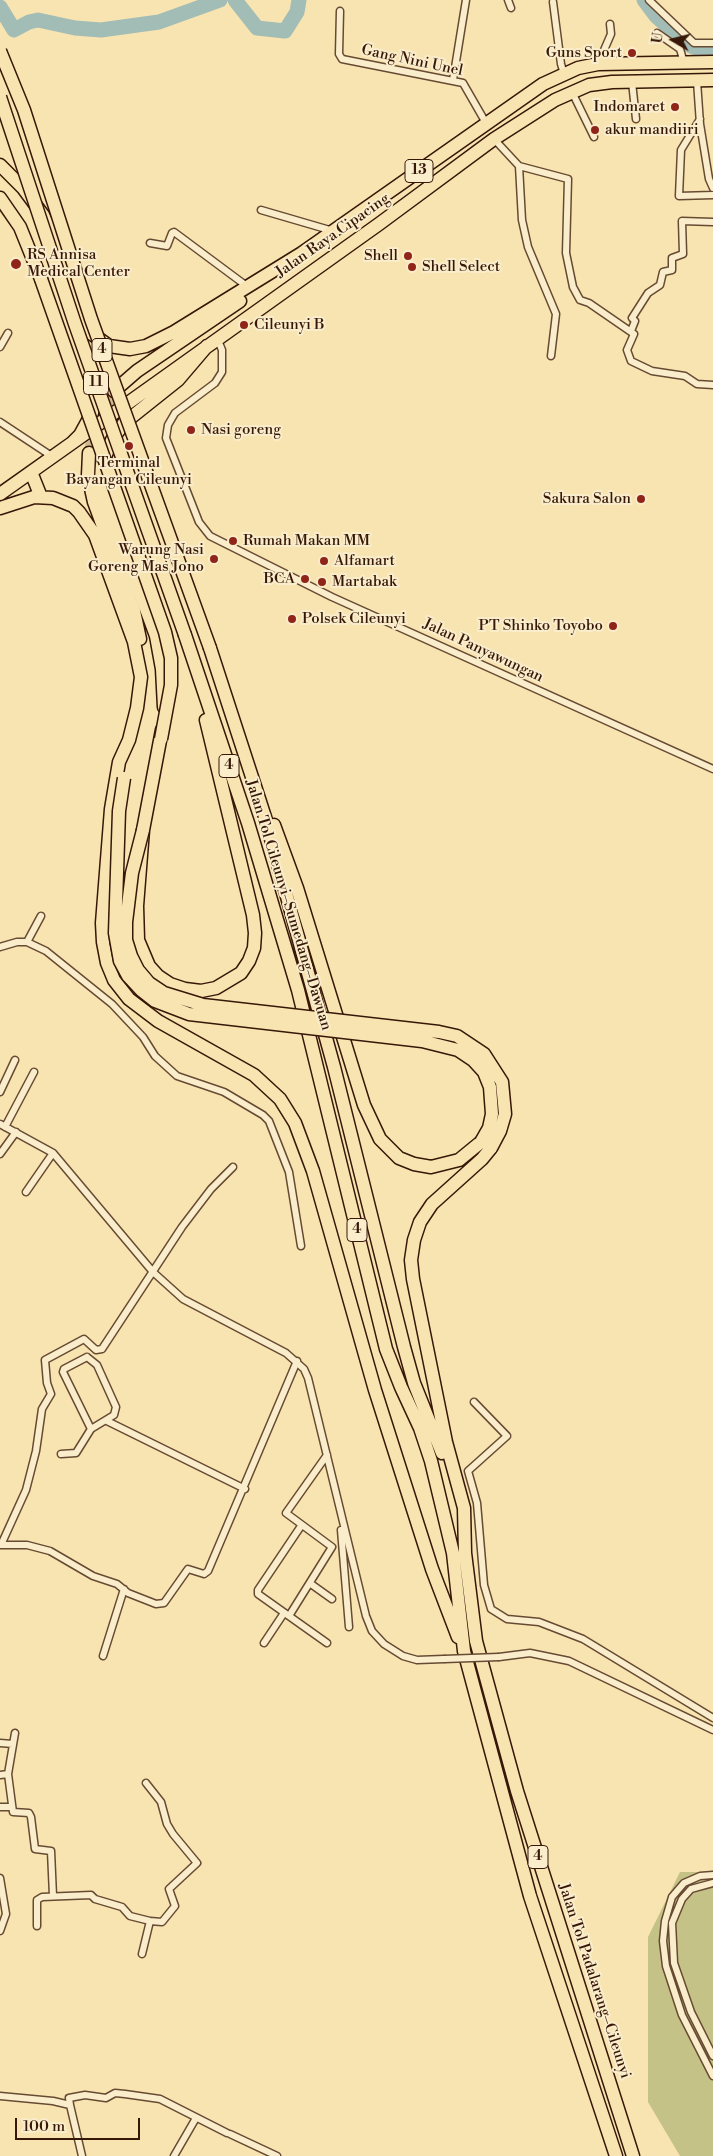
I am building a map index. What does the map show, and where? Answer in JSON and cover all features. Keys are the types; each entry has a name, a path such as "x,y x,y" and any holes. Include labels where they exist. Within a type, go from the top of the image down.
{"highway":[{"name":"4","path":"0,51 24,110 90,319 210,648 291,890"},
{"name":"Jalan Raya Cipacing","path":"82,318 92,334 109,346 130,349 146,346 164,338 334,232 542,84 578,68 598,64 713,62"},
{"name":"Jalan Raya Cipacing","path":"72,443 380,224 494,139 572,91 589,85 713,80"},
{"name":"Jalan Tol Cileunyi–Sumedang–Dawuan","path":"0,97 75,324 185,635 248,823 298,990 386,1349 420,1428 446,1517 453,1553 464,1651"},
{"name":"11","path":"0,165 23,188 43,215 58,247 82,318 95,369 97,386 94,405 88,422 72,443 0,494"},
{"path":"0,198 20,227 40,279 165,632 172,678 143,830 132,873 126,922 126,940 138,970 149,983 164,993 203,1005 439,1032 457,1036 484,1054 502,1082 505,1114 500,1131 486,1145 459,1160 431,1167 414,1164 399,1158 380,1139 358,1087 291,890"},
{"path":"114,391 137,371 271,281 302,253"},
{"path":"161,739 163,687 156,636 102,488 101,473 104,456 112,440 132,416 178,380 212,342"},
{"path":"89,453 88,475 99,534 134,642 141,676 137,708 129,740 119,811 114,917 116,947 128,976 155,1001 189,1014 422,1041 458,1050 473,1060 484,1072 490,1087 492,1114 482,1159 432,1204 420,1222 414,1240 412,1260 424,1343 446,1442 464,1508 465,1553"},
{"path":"31,472 41,497"},
{"path":"0,508 41,497 53,498 73,506 99,534"},
{"path":"143,830 137,924 140,947 149,966 158,976 185,989 201,991 216,988 229,982 241,973 249,961 254,948 253,915 185,635"},
{"path":"129,740 119,762 113,796 102,915 103,942 114,980 129,999 158,1021 254,1075 280,1099 295,1123 313,1171 362,1347 432,1570 464,1651"},
{"name":"Jalan Tol Cileunyi–Sumedang–Dawuan","path":"291,890 404,1347 414,1383 443,1458 465,1553"},
{"name":"Jalan Tol Padalarang–Cileunyi","path":"465,1553 476,1641 517,1792 633,2156"},
{"name":"4","path":"464,1651 530,1896 616,2156"}],"street":[{"path":"453,80 466,0"},
{"path":"508,0 511,8"},
{"path":"649,0 694,43 702,45 713,43"},
{"path":"553,2 564,74"},
{"name":"Gang Nini Unel","path":"340,12 340,57 453,80 466,85 486,123"},
{"path":"598,64 611,34 610,24"},
{"path":"657,32 680,49 684,63"},
{"path":"697,81 700,119 708,170 713,188"},
{"path":"632,82 636,119"},
{"path":"572,91 594,137"},
{"path":"700,119 682,150 680,196 713,195"},
{"path":"494,139 519,166 568,179 566,253 573,287 580,300 589,303 634,334 627,350 631,361 652,371 686,376 697,384 713,386"},
{"path":"519,166 522,220 528,247 556,314 551,356"},
{"path":"261,210 334,232"},
{"path":"631,331 635,321 632,318 648,293 660,285 663,272 672,270 672,258 683,254 682,221 713,222"},
{"path":"150,243 166,246 174,232 248,287"},
{"path":"0,347 8,333"},
{"name":"Jalan Panyawungan","path":"212,342 222,350 222,372 215,383 176,413 168,425 166,438 199,522 210,536 332,597 713,770"},
{"path":"0,422 53,457"},
{"path":"27,942 41,916"},
{"path":"0,947 20,941 27,942 46,951 112,1004 143,1037 155,1056 177,1076 224,1092 263,1115 269,1121 289,1172 301,1246"},
{"path":"0,1092 15,1060"},
{"path":"34,1072 3,1126 53,1153 152,1272 188,1303 286,1353 297,1362 308,1378 366,1616 372,1631 384,1644 403,1656 417,1660 499,1657 530,1653 569,1661 713,1730"},
{"path":"0,1154 16,1132"},
{"path":"26,1192 53,1153"},
{"path":"233,1167 211,1188 152,1272 102,1349 96,1350 84,1339 45,1360 51,1396 42,1409 36,1451 26,1490 0,1545 27,1545 50,1551 93,1576 124,1589 137,1597 162,1604 188,1569 205,1574 245,1489 297,1362"},
{"path":"61,1454 76,1453 91,1429 114,1415 116,1407 97,1365 92,1359 87,1357 63,1371 91,1429"},
{"path":"474,1402 507,1436 468,1471 477,1503 484,1585 491,1609 507,1619 539,1622 583,1639 713,1718"},
{"path":"107,1421 245,1489"},
{"path":"264,1643 311,1584 332,1548 286,1513 327,1455"},
{"path":"340,1511 349,1627"},
{"path":"301,1526 258,1592 286,1615 327,1642"},
{"path":"311,1584 332,1599"},
{"path":"103,1656 124,1589"},
{"path":"15,1733 8,1774 11,1807 13,1812 25,1812 31,1817 35,1849 51,1851 53,1896"},
{"path":"0,1743 13,1744"},
{"path":"0,1775 8,1774"},
{"path":"37,1926 38,1900 42,1897 53,1896 91,1895 95,1899 122,1907 130,1916 150,1921 164,1920 175,1905 170,1888 197,1864 173,1834 167,1824 161,1802 146,1783"},
{"path":"0,1806 11,1807"},
{"path":"713,1875 700,1876 684,1883 672,1897 665,1921 663,1941 666,1966 682,2016 713,2076"},
{"path":"0,1878 6,1914 0,1930"},
{"path":"713,1883 691,1889 682,1899 672,1923 674,1963 691,2012 713,2056"},
{"path":"142,1954 150,1921"},
{"path":"80,2155 69,2098 84,2095 106,2098 115,2093 171,2103 196,2118 277,2156"},
{"path":"0,2096 53,2101 70,2105"},
{"path":"174,2156 196,2118"}],"shaded area":[{"path":"680,1872 713,1872 713,2156 680,2156 648,2102 648,1937"}],"waterway":[{"path":"0,7 14,30 29,22 38,20 75,28 101,30 159,22 220,0"},
{"path":"235,0 257,28 285,31 297,12 299,0"},
{"path":"644,0 656,16 689,45 701,50 713,48"}],"tunnel":[{"path":"89,453 100,415 114,391"}],"place":[{"name":"Guns Sport","path":"632,53"},
{"name":"Indomaret","path":"675,107"},
{"name":"akur mandiiri","path":"595,130"},
{"name":"Shell","path":"408,256"},
{"name":"RS Annisa Medical Center","path":"16,264"},
{"name":"Shell Select","path":"412,267"},
{"name":"Cileunyi B","path":"244,325"},
{"name":"Nasi goreng","path":"191,430"},
{"name":"Terminal Bayangan Cileunyi","path":"129,446"},
{"name":"Sakura Salon","path":"641,499"},
{"name":"Rumah Makan MM","path":"233,541"},
{"name":"Warung Nasi Goreng Mas Jono","path":"214,559"},
{"name":"Alfamart","path":"324,561"},
{"name":"BCA","path":"305,579"},
{"name":"Martabak","path":"322,582"},
{"name":"Polsek Cileunyi","path":"292,619"},
{"name":"PT Shinko Toyobo","path":"613,626"}]}
